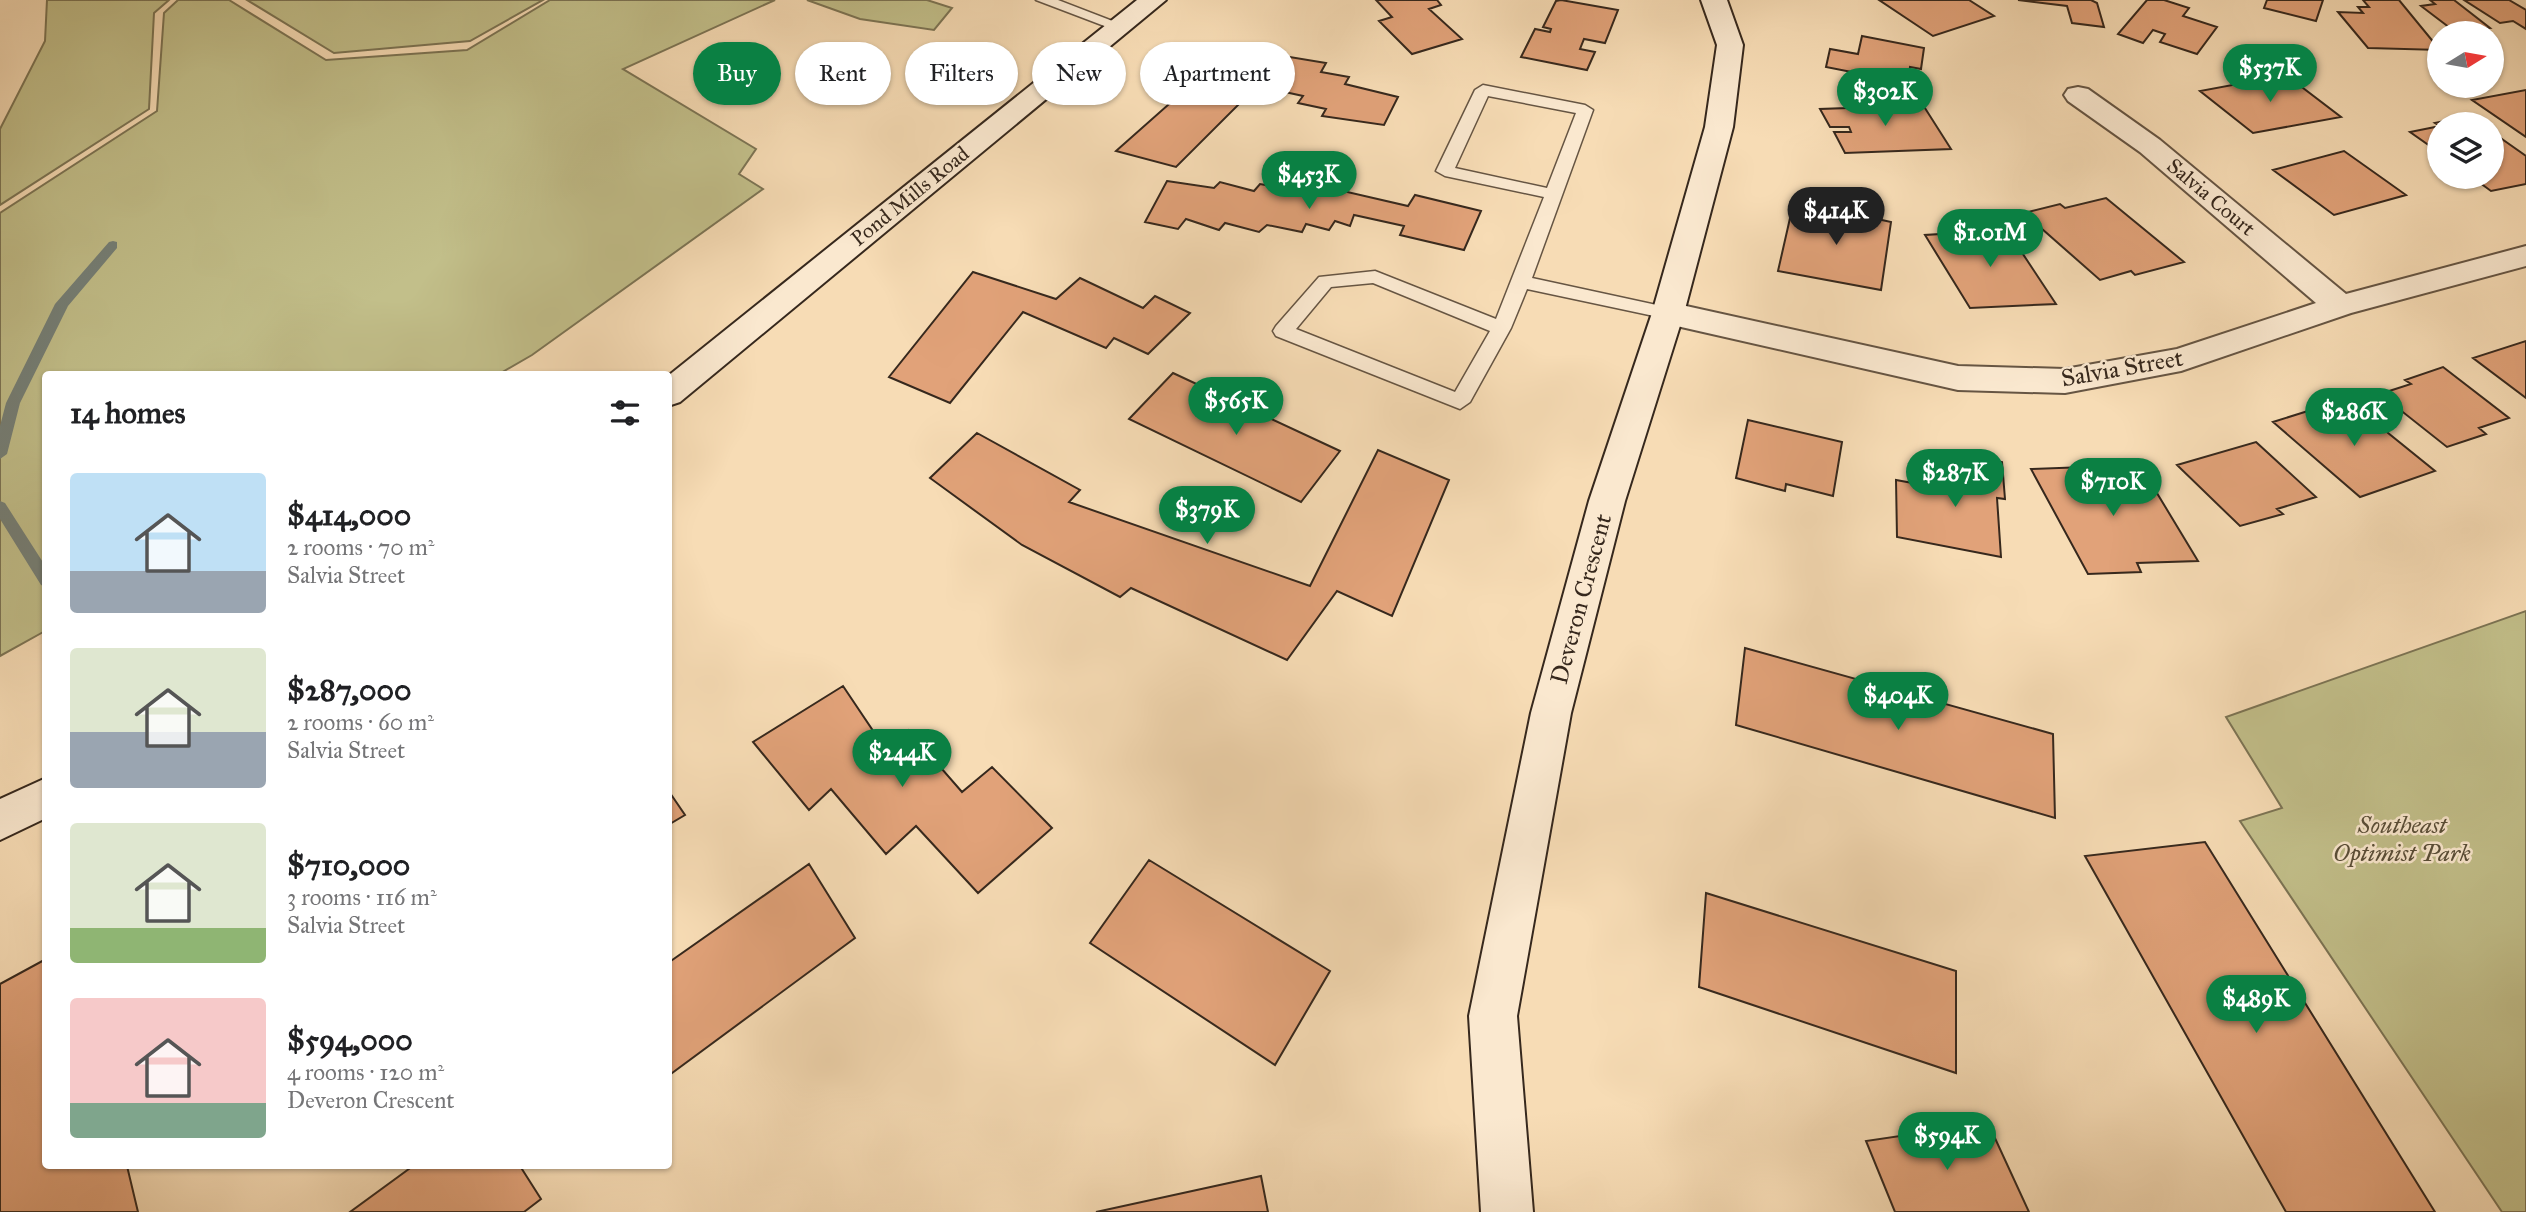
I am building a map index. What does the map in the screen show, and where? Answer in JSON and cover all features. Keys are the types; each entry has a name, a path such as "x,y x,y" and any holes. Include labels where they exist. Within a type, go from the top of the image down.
{"street":[{"name":"Pond Mills Road","path":"672,391 1153,0"},
{"name":"Deveron Crescent","path":"1507,1212 1493,1016 1551,713 1607,500 1668,313 1720,127 1730,46 1714,0"},
{"name":"Salvia Court","path":"2078,95 2150,146 2340,306"},
{"name":"Salvia Street","path":"1668,313 1958,378 2065,382 2181,360 2340,306 2526,256"},
{"path":"0,821 42,798"}],"lane":[{"path":"1044,0 1120,27"},
{"path":"1501,328 1375,277 1326,281 1283,331 1460,402 1501,328 1521,282 1585,110 1483,90 1445,171 1552,194"},
{"path":"1521,282 1668,313"}],"green space":[{"path":"47,0 169,0 154,13 149,109 0,205 0,129 45,41"},
{"path":"178,0 229,0 326,60 467,50 550,0 775,0 623,69 756,149 739,174 763,189 532,355 504,371 42,371 42,633 0,656 0,213 157,111 164,13"},
{"path":"247,0 543,0 470,41 334,53"},
{"path":"807,0 927,0 952,8 934,30 860,19"},
{"name":"Southeast Optimist Park","path":"2526,611 2526,1212 2502,1212 2240,821 2282,808 2226,717"}],"building":[{"path":"1376,0 1437,0 1441,5 1429,9 1462,39 1412,54 1379,21 1392,17"},
{"path":"1879,0 1969,0 1994,16 1933,36"},
{"path":"2018,0 2091,0 2097,3 2104,27 2072,23 2067,6"},
{"path":"2147,0 2164,0 2189,8 2183,16 2217,27 2197,54 2160,42 2165,34 2153,30 2143,43 2118,34"},
{"path":"2267,0 2323,0 2316,21 2264,8"},
{"path":"2363,0 2399,0 2427,34 2427,50 2368,48 2338,12 2363,13 2358,7 2369,7"},
{"path":"2430,0 2454,0 2481,21 2441,21 2421,6 2435,4"},
{"path":"2464,0 2509,0 2526,10 2526,29 2513,21 2497,21"},
{"path":"1556,1 1618,10 1605,43 1584,39 1580,49 1595,52 1587,70 1521,57 1535,29 1550,32 1551,29 1543,27"},
{"path":"1862,36 1924,48 1921,69 1910,67 1908,83 1826,67 1830,49 1858,54"},
{"path":"1295,58 1326,63 1321,72 1349,77 1345,84 1398,97 1384,125 1322,116 1326,109 1298,103 1303,96 1295,94"},
{"path":"2286,75 2341,117 2253,133 2200,91"},
{"path":"2526,90 2526,137 2504,122 2504,112 2490,112 2472,100 2504,98 2504,94"},
{"path":"1863,98 1868,107 1923,105 1951,149 1845,153 1834,132 1851,132 1849,127 1830,127 1820,109 1847,108 1842,99"},
{"path":"1168,105 1238,105 1176,167 1116,151"},
{"path":"2427,129 2427,144 2410,132"},
{"path":"2504,140 2526,156 2526,184 2504,188"},
{"path":"2344,151 2406,195 2334,215 2273,170"},
{"path":"1167,181 1214,188 1220,182 1254,191 1260,184 1294,190 1298,185 1322,191 1326,187 1408,206 1415,195 1481,211 1464,250 1400,235 1404,226 1354,215 1350,226 1335,221 1329,230 1306,224 1302,232 1267,225 1259,232 1225,223 1219,230 1186,219 1178,229 1145,222"},
{"path":"2106,198 2184,262 2135,275 2131,271 2100,280 2024,213 2060,204 2065,208"},
{"path":"1793,205 1845,217 1846,212 1891,222 1881,290 1778,271"},
{"path":"2007,230 2056,304 1970,308 1925,235"},
{"path":"973,272 1056,299 1080,278 1143,308 1155,296 1190,313 1148,354 1114,338 1106,348 1023,312 950,403 889,377"},
{"path":"2526,341 2526,398 2473,358"},
{"path":"2443,367 2509,418 2479,428 2486,434 2447,447 2380,394 2411,384 2405,380"},
{"path":"1173,373 1340,451 1301,502 1129,419"},
{"path":"2346,399 2435,471 2360,497 2273,422"},
{"path":"1748,420 1842,442 1833,496 1786,484 1785,491 1736,478"},
{"path":"977,433 1080,490 1069,502 1310,586 1378,450 1449,480 1392,616 1337,591 1287,660 1131,588 1120,597 1022,545 930,478"},
{"path":"2256,442 2316,497 2277,509 2283,514 2240,526 2177,465"},
{"path":"1960,454 2002,462 2005,499 1997,498 2001,557 1897,537 1896,480 1940,488 1940,481 1962,485"},
{"path":"2140,465 2198,561 2137,563 2141,572 2088,574 2031,469"},
{"path":"1745,648 2053,734 2055,818 1736,725"},
{"path":"843,686 884,747 908,730 962,792 992,767 1052,828 978,893 916,826 886,854 831,789 809,810 753,742"},
{"path":"672,796 685,815 672,823"},
{"path":"2205,842 2435,1212 2286,1212 2085,856"},
{"path":"1149,860 1330,971 1275,1065 1090,943"},
{"path":"809,864 855,938 672,1073 672,960"},
{"path":"1706,893 1956,971 1956,1073 1699,987"},
{"path":"42,961 42,1169 128,1169 138,1212 0,1212 0,984"},
{"path":"1988,1123 2029,1212 1895,1212 1866,1141"},
{"path":"409,1169 522,1169 541,1199 524,1212 350,1212"},
{"path":"1261,1176 1268,1212 1096,1212"}],"waterway":[{"path":"0,454 13,403 62,304 113,245"},
{"path":"0,507 42,575"}]}
